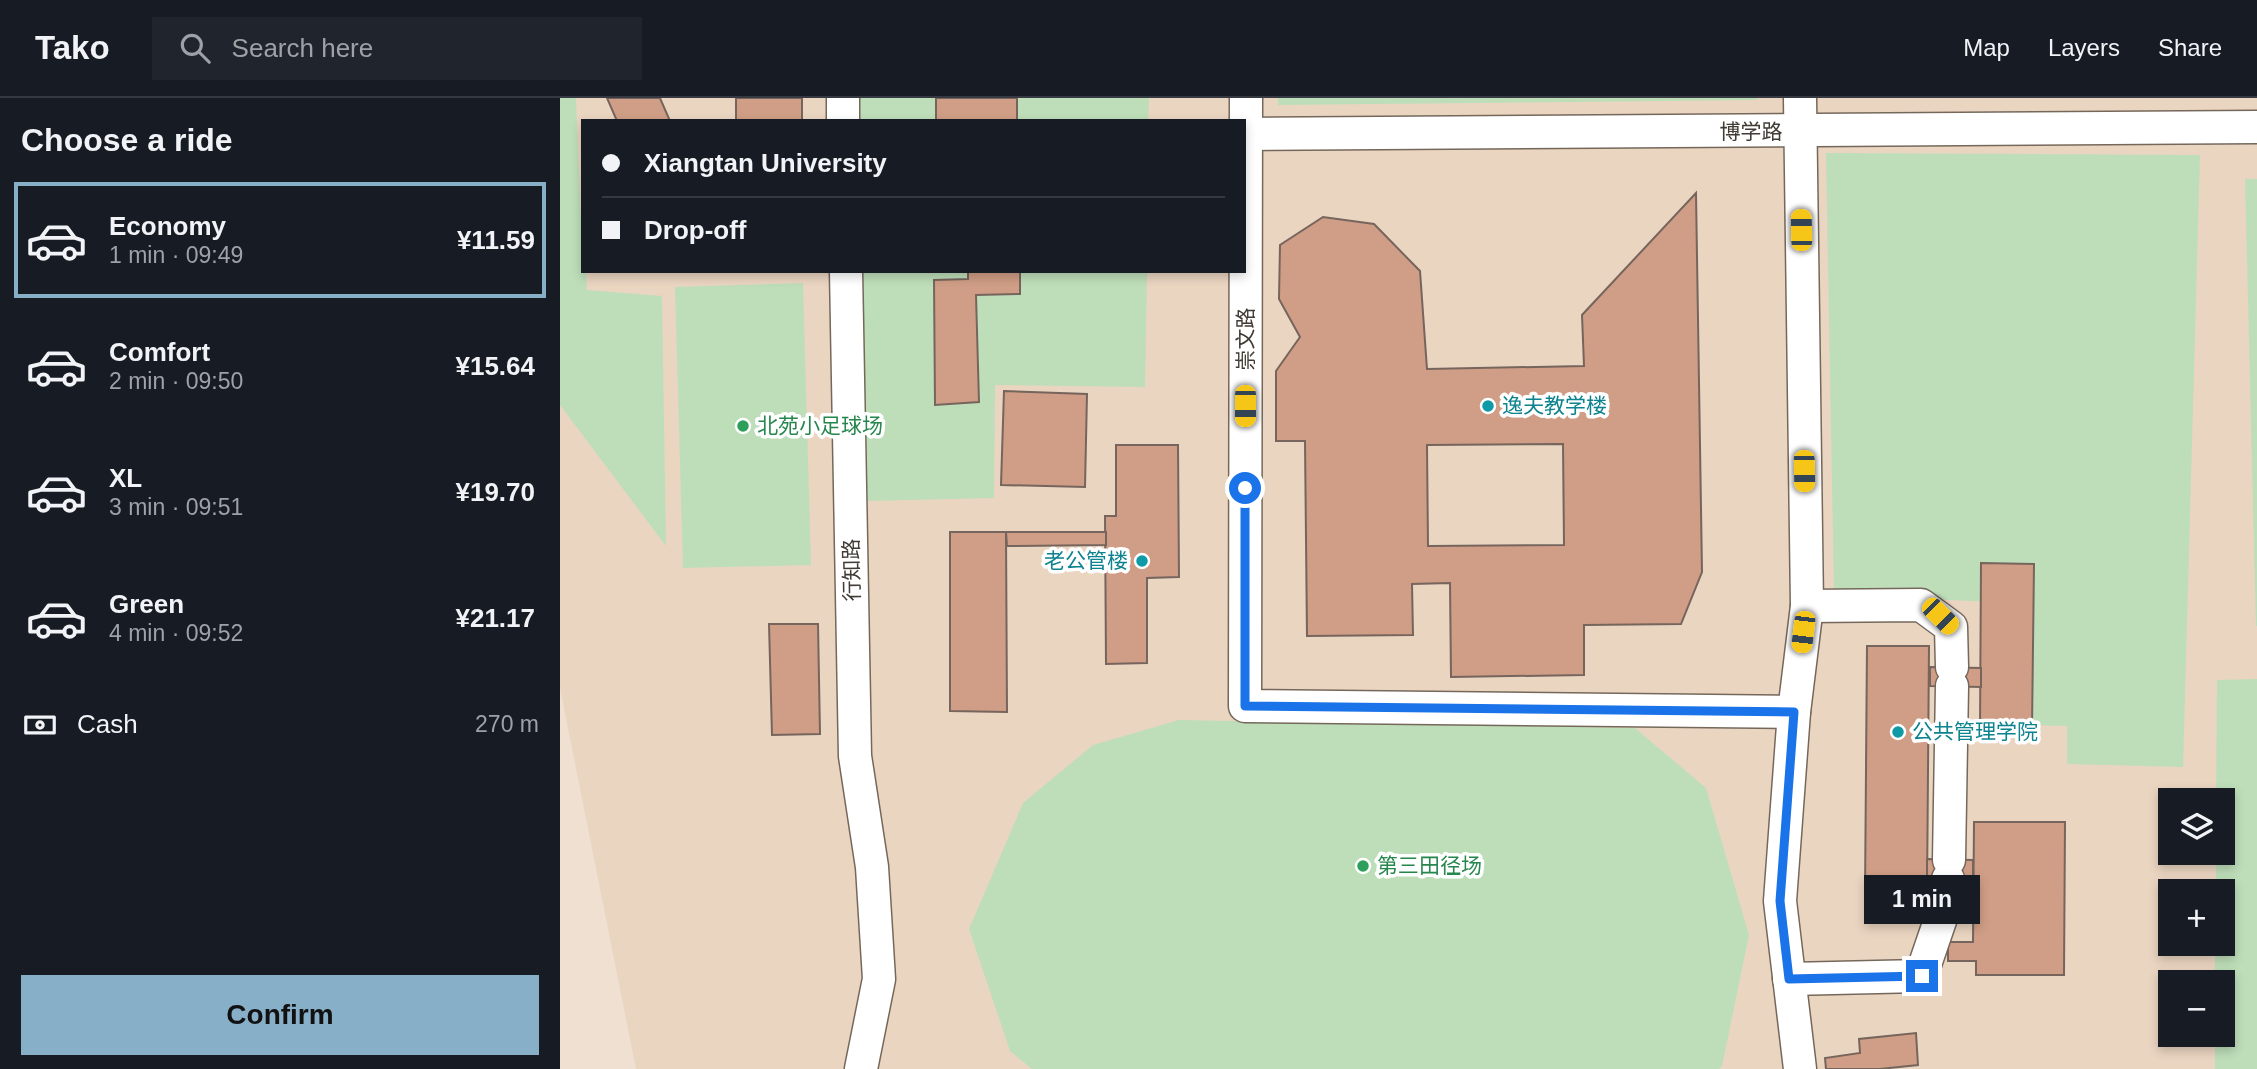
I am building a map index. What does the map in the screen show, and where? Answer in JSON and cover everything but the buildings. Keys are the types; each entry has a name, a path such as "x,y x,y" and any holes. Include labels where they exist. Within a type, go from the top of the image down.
{"street":[{"path":"842,98 843,119"},
{"name":"崇文路","path":"1246,98 1246,134"},
{"path":"1800,98 1807,606 1794,712 1780,901 1800,1069"},
{"name":"博学路","path":"1246,134 2257,127"},
{"name":"行知路","path":"846,273 855,756 872,867 879,979 861,1069"},
{"name":"崇文路","path":"1246,273 1245,706 1794,712"},
{"path":"1789,979 1922,976 1945,906 1949,869 1951,627 1921,605 1807,606"}],"shaded area":[{"path":"560,98 2257,98 2257,1069 636,1069 560,688"}],"green space":[{"path":"560,98 576,98 581,273 586,273 587,290 662,296 666,546 560,405"},
{"path":"857,98 1149,98 1148,119 858,119"},
{"path":"1278,98 1757,98 1757,100 1278,105"},
{"path":"1826,153 2200,155 2183,767 2067,764 2067,726 2016,725 2017,603 1834,595"},
{"path":"2245,179 2257,179 2257,626 2256,626"},
{"path":"861,273 1147,273 1145,387 995,385 994,498 866,501"},
{"name":"北苑小足球场","path":"803,283 811,565 683,568 675,287"},
{"path":"2257,679 2257,1069 2215,1069 2215,1047 2235,1047 2235,970 2215,970 2215,956 2235,956 2235,879 2216,879 2216,865 2235,865 2235,788 2216,788 2217,680"},
{"name":"第三田径场","path":"1179,720 1635,728 1706,788 1749,935 1722,1066 1719,1069 1032,1069 1010,1051 969,929 1023,803 1093,745"}],"place":[{"name":"逸夫教学楼","path":"1488,406"},
{"name":"北苑小足球场","path":"743,426"},
{"name":"老公管楼","path":"1142,561"},
{"name":"公共管理学院","path":"1898,732"},
{"name":"第三田径场","path":"1363,866"}],"route":[{"path":"1245,488 1245,706 1794,712 1780,901 1789,979 1922,976"}]}
